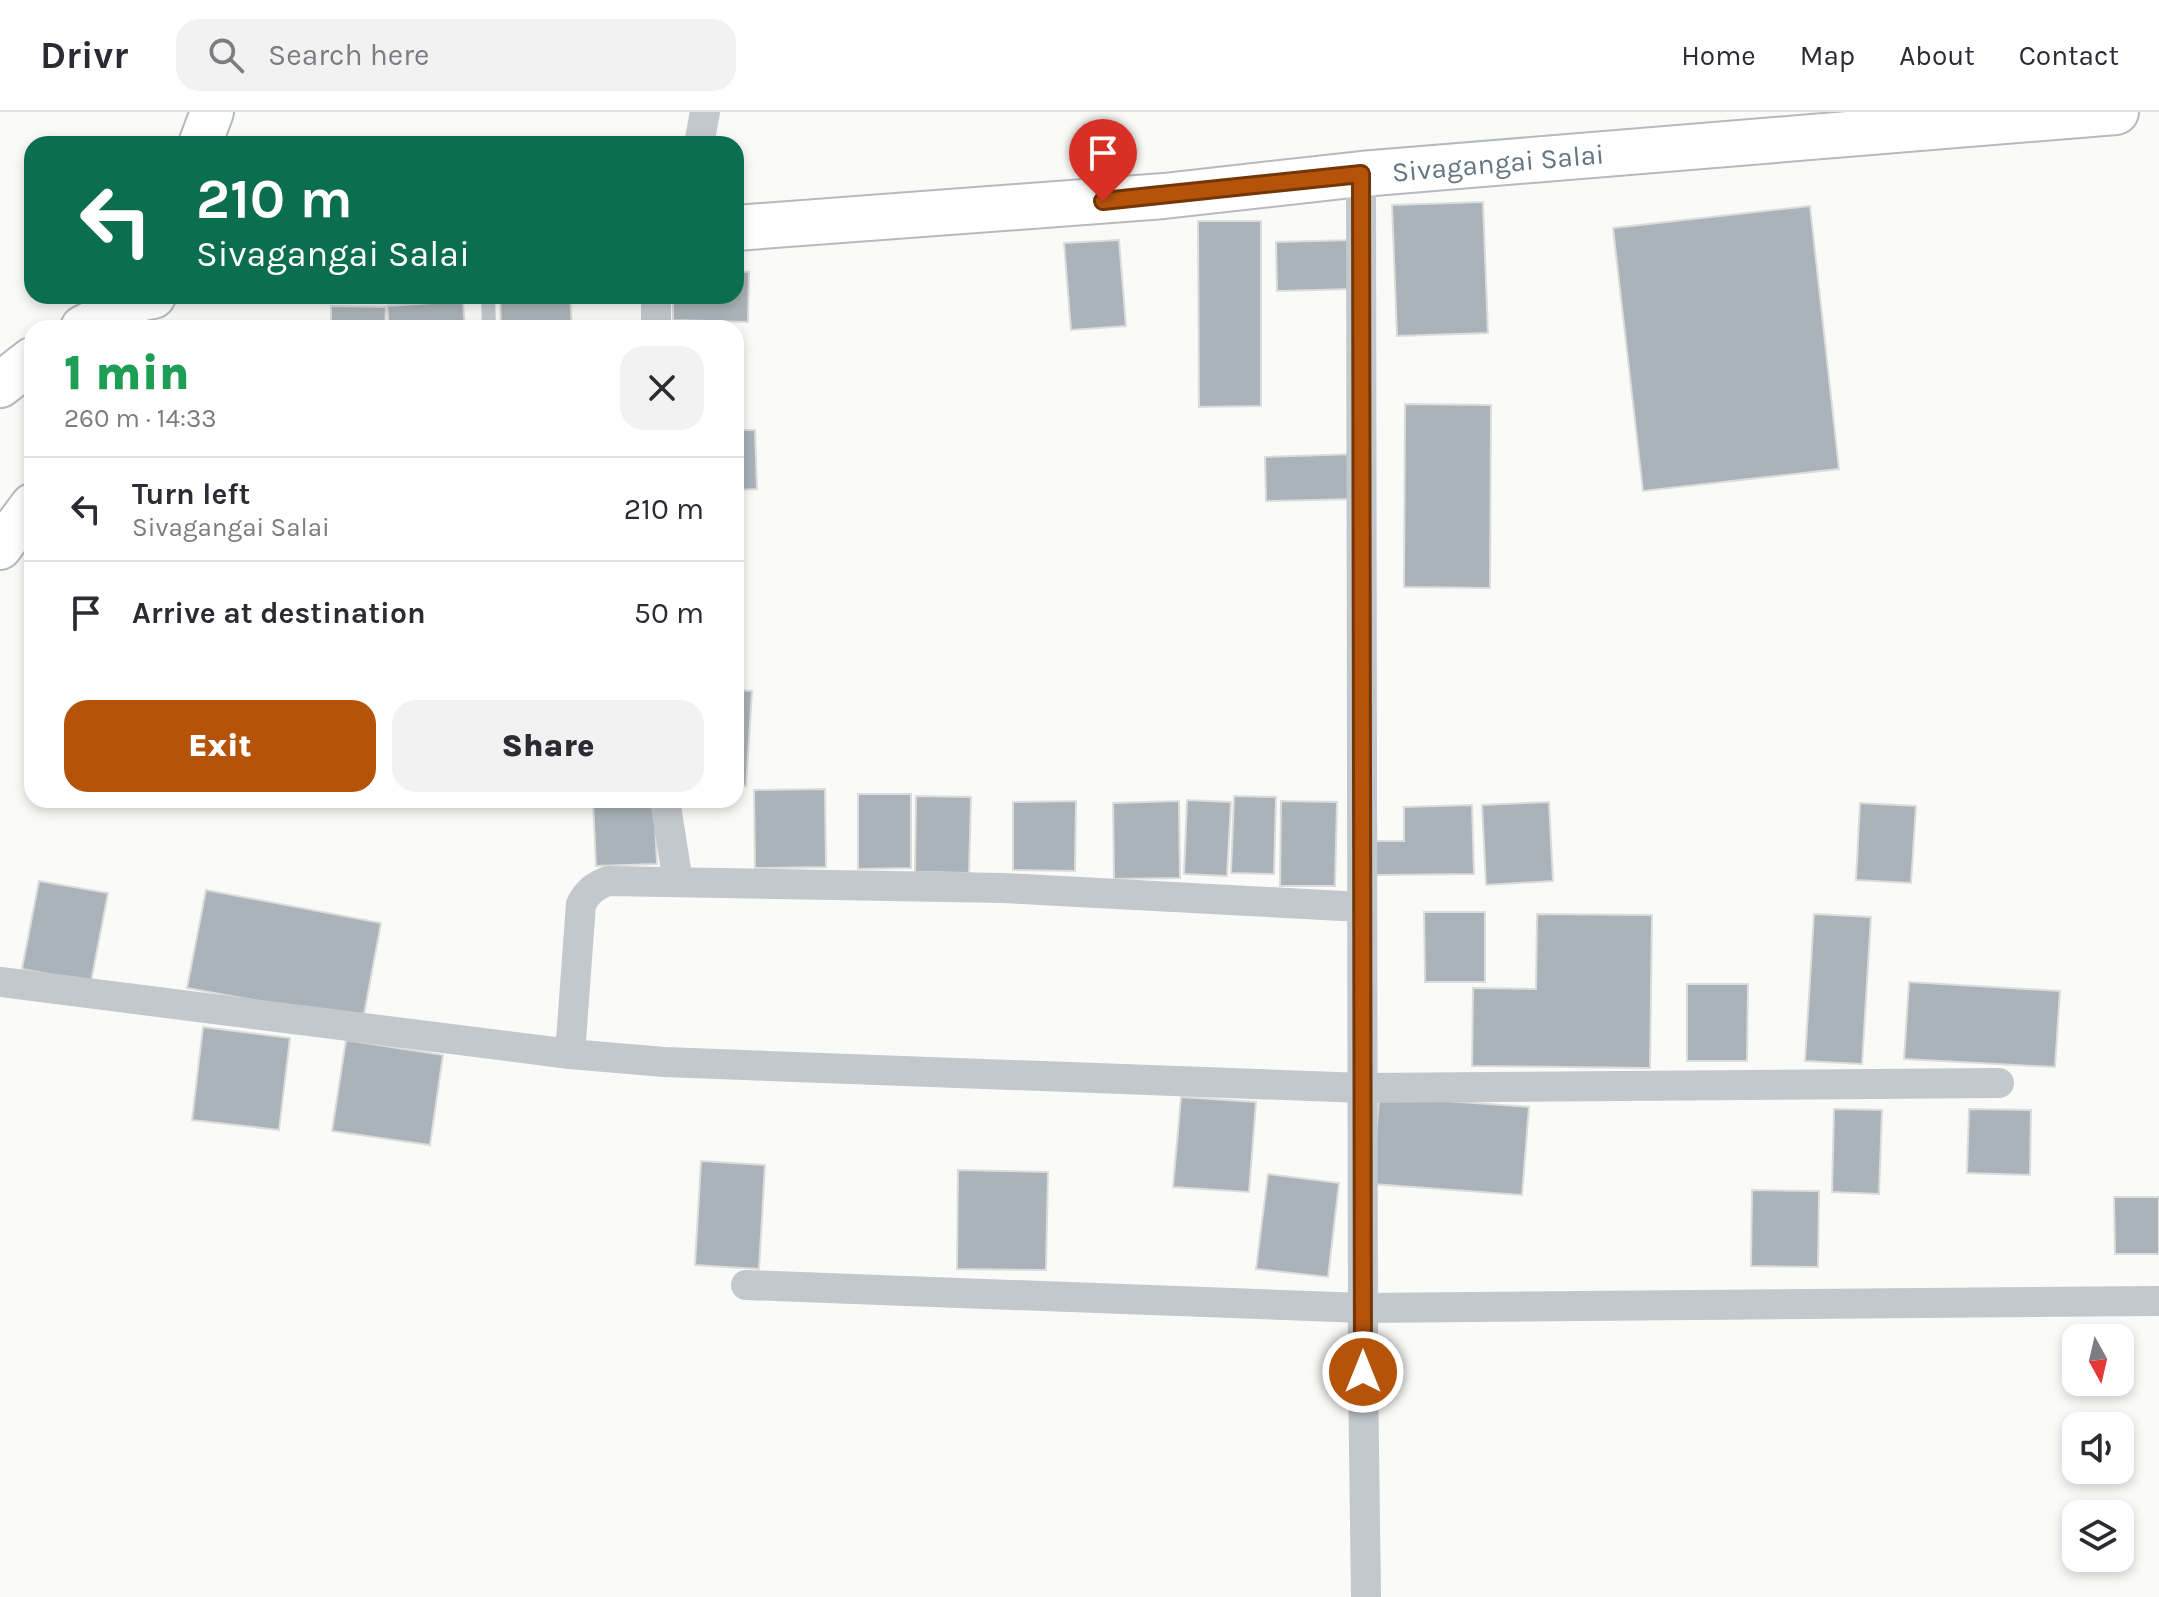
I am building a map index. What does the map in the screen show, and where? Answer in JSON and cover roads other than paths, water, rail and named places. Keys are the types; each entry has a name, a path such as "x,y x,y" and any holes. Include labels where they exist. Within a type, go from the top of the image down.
{"main road":[{"name":"Sivagangai Salai","path":"744,227 1164,196 1361,174 2116,112"},
{"path":"104,320 142,305"},
{"path":"0,385 24,366"}],"street":[{"path":"203,136 212,112"},
{"path":"700,136 705,112"},
{"path":"1361,174 1366,1597"},
{"path":"0,548 24,516"},
{"path":"666,808 678,882"},
{"path":"570,1054 581,904 595,886 608,881 1004,888 1362,907"},
{"path":"0,982 570,1054 664,1062 1363,1088 1999,1083"},
{"path":"746,1285 1363,1308 2159,1301"}]}
